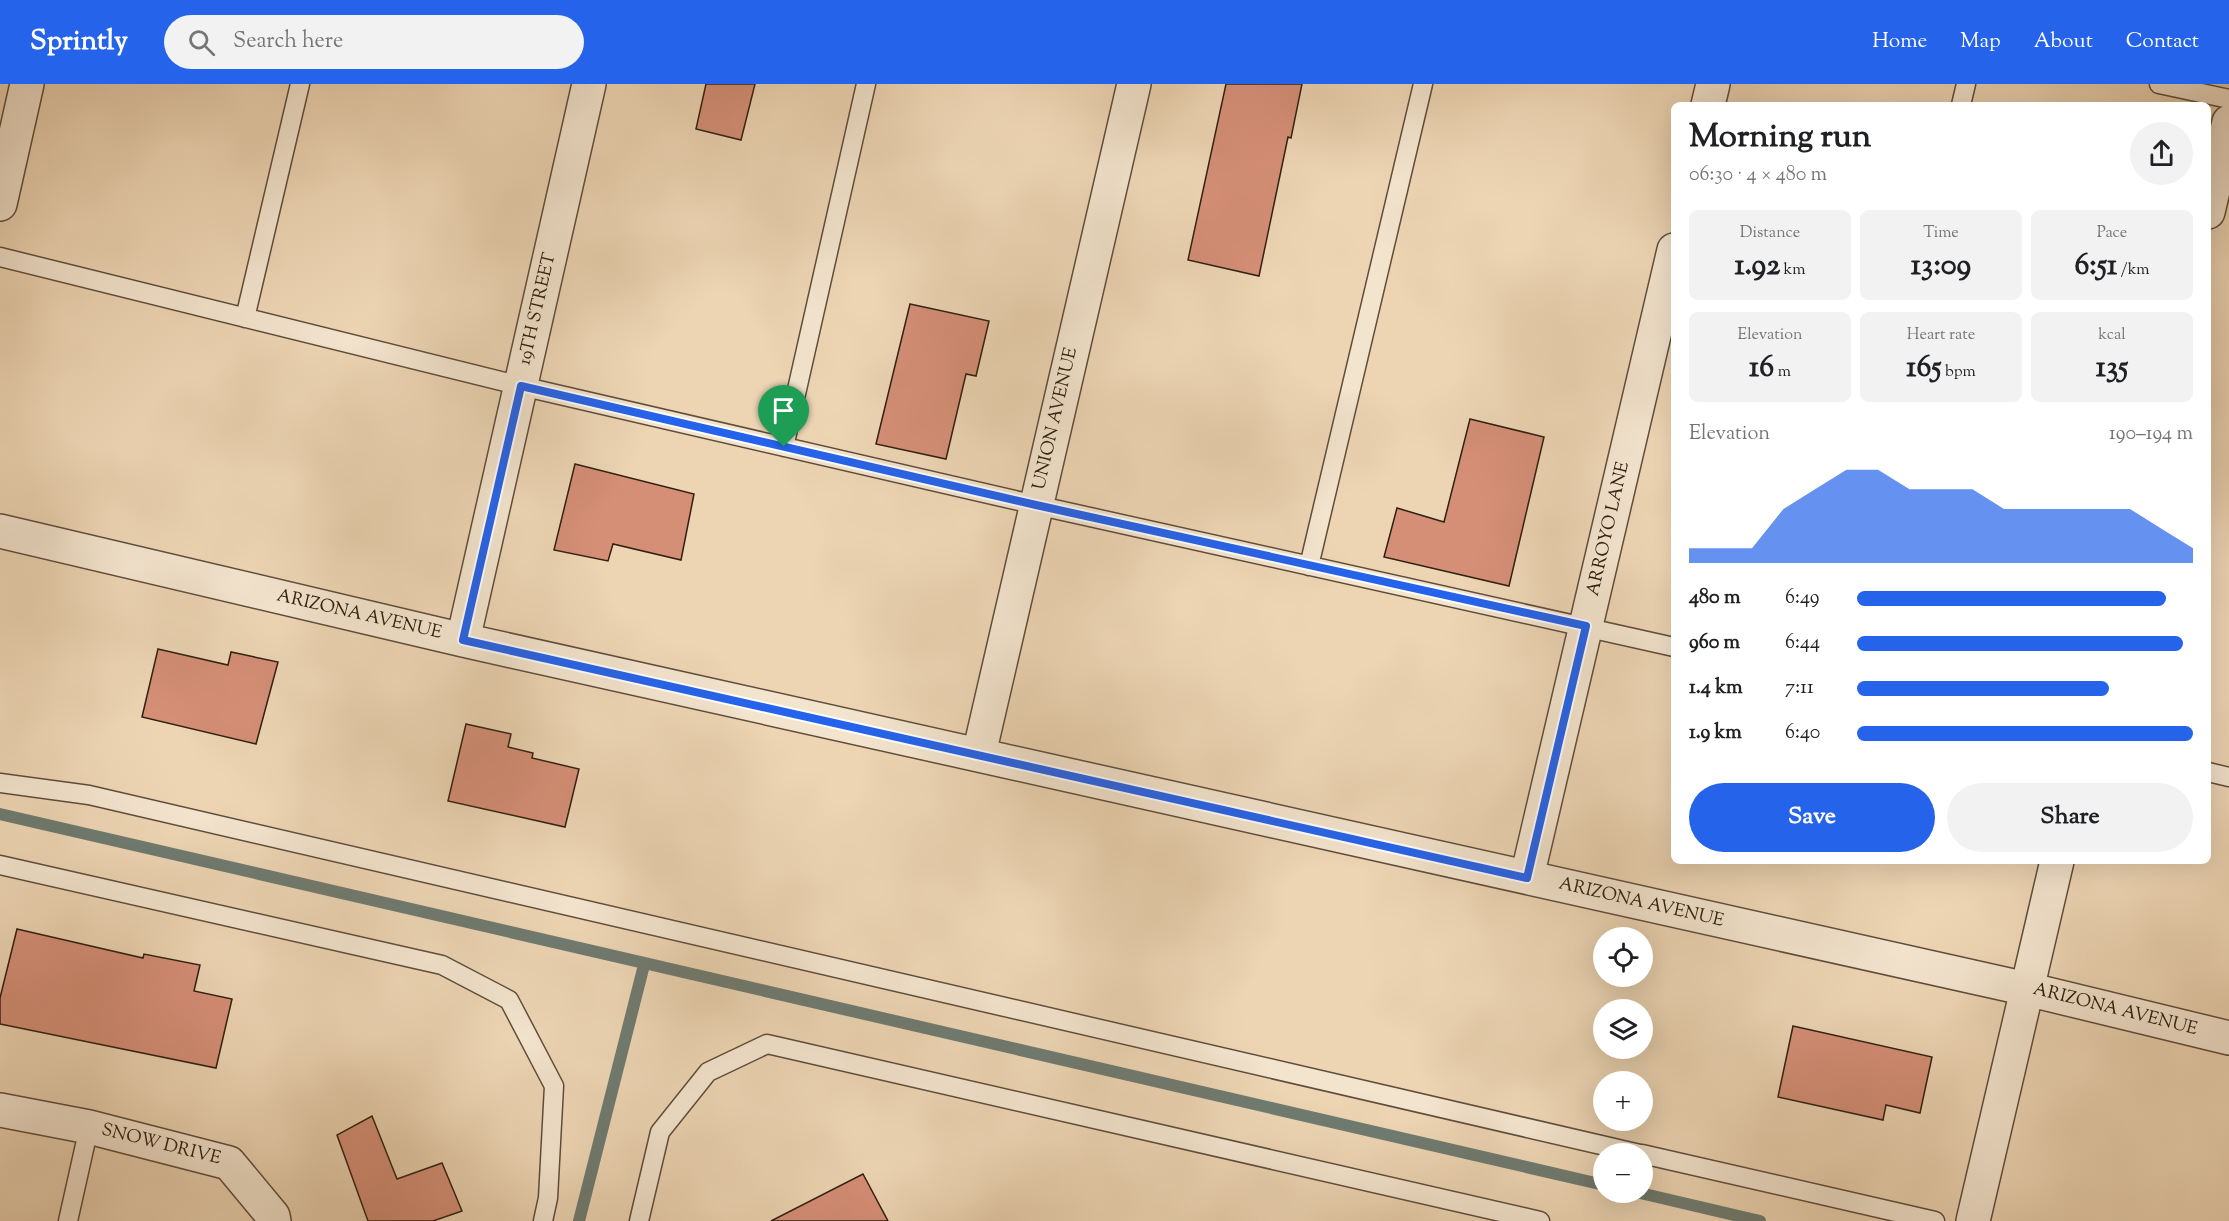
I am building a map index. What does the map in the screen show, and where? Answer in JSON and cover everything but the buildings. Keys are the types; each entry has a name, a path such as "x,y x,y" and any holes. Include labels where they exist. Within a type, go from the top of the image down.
{"street":[{"path":"0,204 27,84"},
{"name":"19TH STREET","path":"463,640 589,84"},
{"name":"UNION AVENUE","path":"979,754 1134,84"},
{"path":"1709,102 1713,84"},
{"path":"2211,199 2229,122"},
{"name":"ARROYO LANE","path":"1527,878 1671,263"},
{"name":"ARIZONA AVENUE","path":"0,531 463,640 2027,988 2229,1038"},
{"path":"1973,1221 2056,864"},
{"name":"SNOW DRIVE","path":"0,1110 89,1127 229,1162 273,1216 274,1221"}],"lane":[{"path":"245,318 300,84"},
{"path":"784,447 866,84"},
{"path":"1309,566 1423,84"},
{"path":"1962,102 1966,84"},
{"path":"2159,84 2229,99"},
{"path":"0,257 521,386 1036,505 1671,646"},
{"path":"2211,773 2229,777"},
{"path":"0,783 101,798 1593,1143"},
{"path":"0,865 442,965 509,1000 554,1086 548,1198 543,1221"},
{"path":"639,1221 660,1132 708,1072 767,1044 1540,1221"},
{"path":"68,1221 89,1127"},
{"path":"1653,1157 1935,1221"}],"waterway":[{"path":"0,814 1593,1182"},
{"path":"579,1221 644,965"},
{"path":"1653,1196 1760,1221"}],"route":[{"path":"521,386 784,447 1586,626 1527,878 463,640 521,386"}]}
